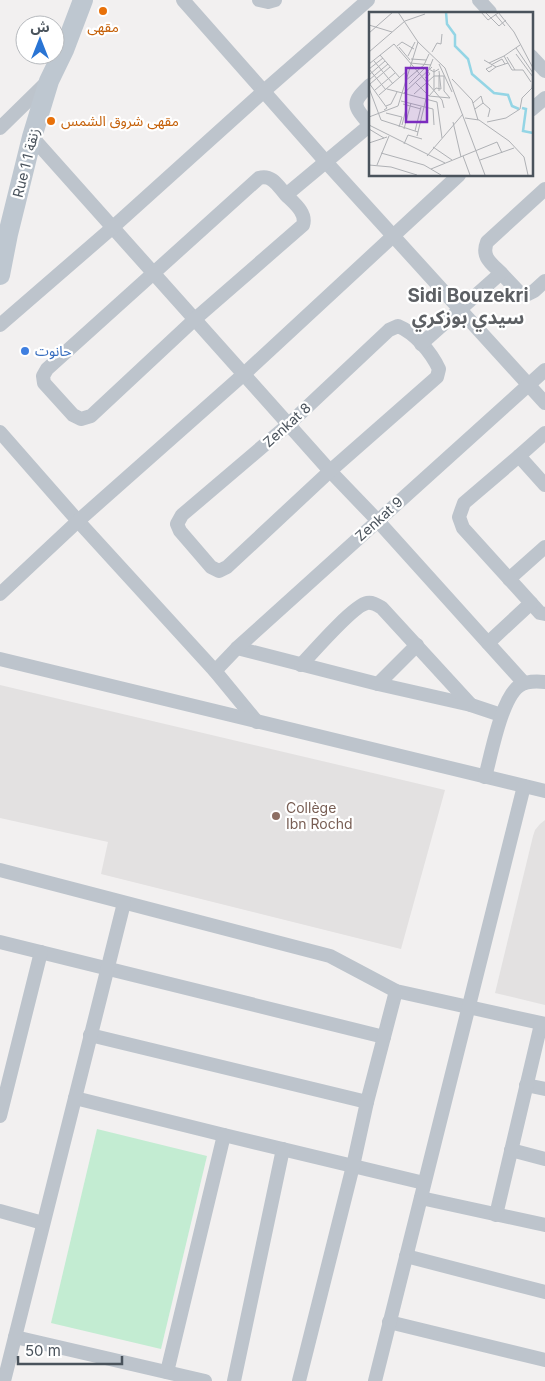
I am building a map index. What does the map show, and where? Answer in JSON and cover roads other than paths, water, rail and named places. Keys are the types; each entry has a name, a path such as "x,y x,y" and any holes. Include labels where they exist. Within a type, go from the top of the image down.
{"street":[{"name":"Rue 1 زنقة 1","path":"0,274 32,137 48,80 64,50 82,0"},
{"path":"183,0 326,162 545,403"},
{"path":"260,0 268,2 275,0"},
{"path":"0,325 368,0"},
{"path":"479,0 489,12"},
{"path":"532,57 545,71"},
{"path":"0,128 48,80"},
{"path":"369,86 359,96 356,103 357,110 369,124"},
{"path":"532,109 545,98"},
{"path":"286,195 369,126"},
{"path":"32,137 330,471 377,520 524,683"},
{"path":"0,594 78,521 244,374 458,176"},
{"path":"259,178 270,178 286,195 303,214 303,225 91,416 81,419 73,415 44,383 43,376 47,369 259,178"},
{"path":"545,190 487,242 484,249 486,257 518,292 526,295 534,291 545,281"},
{"path":"330,471 437,377 439,369 421,344 501,273"},
{"name":"Zenkat 8","path":"330,471 227,567 219,571 211,567 180,531 177,524 182,515 289,424 389,330 398,326 408,330 421,344"},
{"name":"Zenkat 9","path":"215,671 236,648 545,370"},
{"path":"0,432 78,521 215,671 257,722"},
{"path":"488,643 535,610 463,528 459,517 464,503 545,433"},
{"path":"519,456 545,485"},
{"path":"509,579 545,547"},
{"path":"301,665 351,613 366,603 375,604 382,608 471,705"},
{"path":"378,684 417,645"},
{"path":"236,648 378,684 471,705 502,716"},
{"path":"0,659 545,791"},
{"path":"485,777 502,716 512,693 524,683 545,682"},
{"path":"375,1381 524,786"},
{"path":"0,870 330,956 396,991 543,1024 526,1086 496,1215"},
{"path":"4,1381 124,903"},
{"path":"0,942 384,1037"},
{"path":"0,1116 41,952"},
{"path":"299,1381 396,991"},
{"path":"90,1035 367,1102"},
{"path":"526,1086 545,1089"},
{"path":"75,1098 424,1183"},
{"path":"167,1372 224,1135"},
{"path":"234,1381 283,1149"},
{"path":"511,1150 545,1159"},
{"path":"420,1198 545,1225"},
{"path":"0,1211 43,1223"},
{"path":"406,1256 545,1292"},
{"path":"389,1322 545,1360"},
{"path":"14,1337 205,1381"}],"place":[{"name":"مقهى","path":"103,11"},
{"name":"مقهى شروق الشمس","path":"51,121"},
{"name":"حانوت","path":"25,351"},
{"name":"Collège Ibn Rochd","path":"276,816"}],"district":[{"name":"Sidi Bouzekri سيدي بوزكري","path":"468,306"}]}
